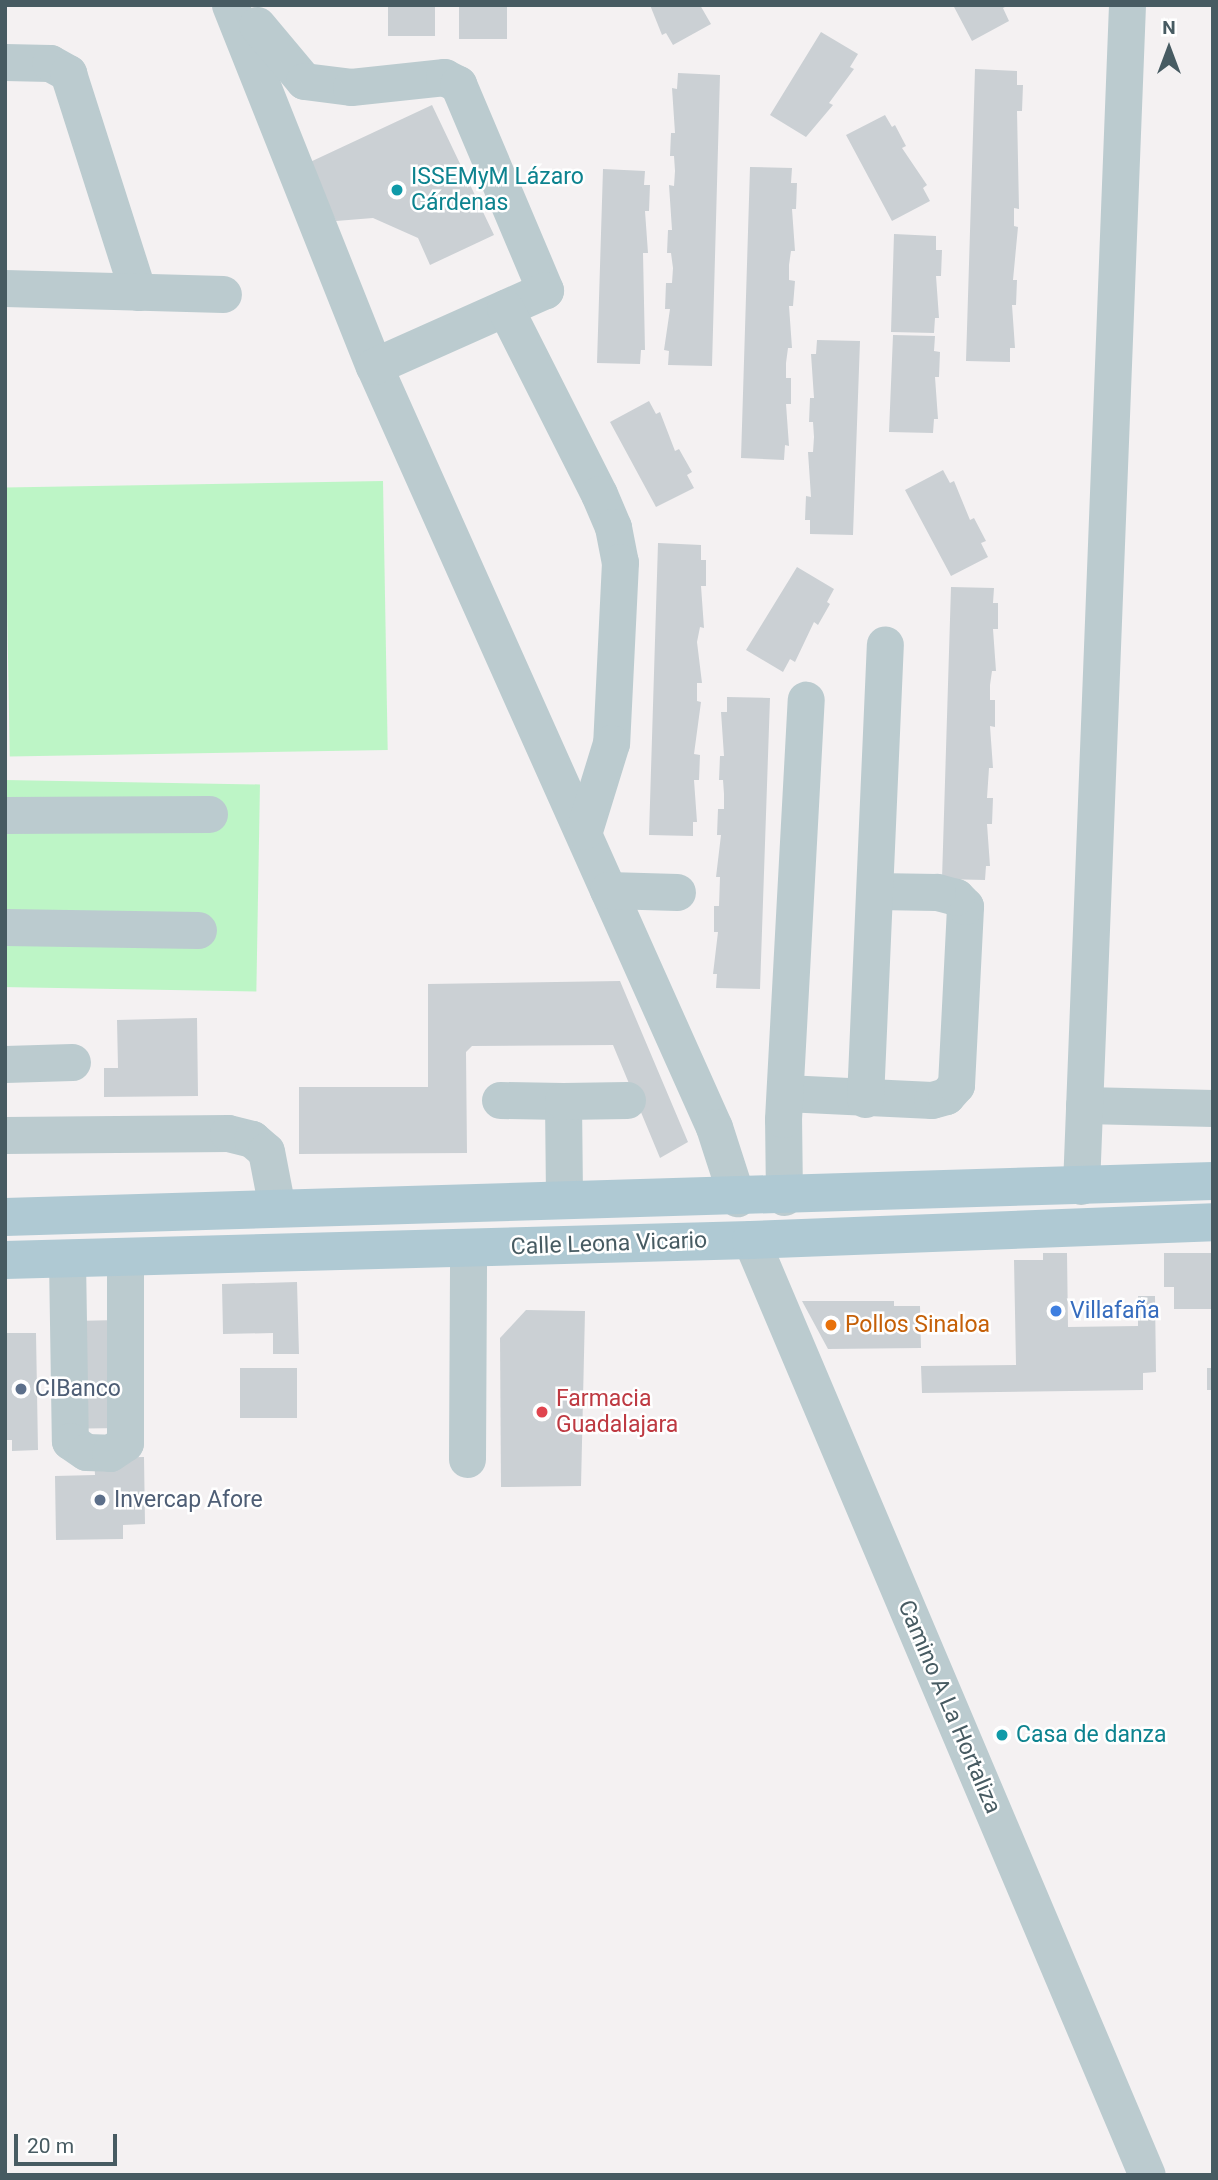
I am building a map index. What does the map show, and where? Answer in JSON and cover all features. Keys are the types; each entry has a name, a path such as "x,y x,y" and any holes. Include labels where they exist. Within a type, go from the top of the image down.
{"main road":[{"name":"Calle Leona Vicario","path":"5,1217 564,1198 784,1197 1213,1181"},
{"path":"394,1205 394,1251"},
{"name":"Calle Leona Vicario","path":"5,1259 468,1249 1213,1222"}],"street":[{"path":"1081,1186 1127,5"},
{"path":"250,22 304,81 351,87 444,77 458,84 545,290 374,366"},
{"path":"250,22 374,366 714,1127 737,1198"},
{"path":"5,62 50,63 68,73 138,292"},
{"path":"5,288 223,294"},
{"path":"506,308 599,494 621,562 611,743 584,831"},
{"path":"864,1098 885,644"},
{"path":"784,1197 785,1093 806,701"},
{"path":"5,815 209,814"},
{"path":"608,890 677,892"},
{"path":"785,1093 864,1098 946,1096 956,1085 960,1065 965,905 956,897 937,892 875,891"},
{"path":"5,927 198,930"},
{"path":"5,1064 72,1062"},
{"path":"500,1100 627,1100"},
{"path":"563,1101 564,1198"},
{"path":"1084,1105 1213,1108"},
{"path":"5,1135 228,1133 252,1139 266,1151 277,1208"},
{"name":"Camino A La Hortaliza","path":"751,1240 1147,2175"},
{"path":"467,1459 468,1249"},
{"path":"67,1259 70,1441 86,1452 110,1453 125,1443 125,1257"}],"green space":[{"path":"383,481 388,750 10,757 5,488"},
{"path":"5,780 260,784 256,991 5,987"}],"building":[{"path":"388,5 435,5 435,36 388,36"},
{"path":"459,5 507,5 507,39 459,39"},
{"path":"650,5 700,5 711,24 673,45 666,33 662,35"},
{"path":"953,5 1009,5 1003,8 1009,21 972,41"},
{"path":"821,32 858,54 850,67 854,69 829,103 833,105 806,137 770,115"},
{"path":"975,69 1017,71 1017,85 1023,85 1022,111 1017,111 1019,209 1014,208 1014,226 1018,227 1013,280 1017,280 1016,305 1012,305 1015,348 1010,348 1010,362 966,361"},
{"path":"678,73 720,75 712,366 668,365 669,351 664,350 670,309 665,309 666,283 672,283 673,268 671,253 667,253 668,230 672,230 669,185 674,186 675,171 674,156 670,156 671,133 675,133 672,88 677,89"},
{"name":"ISSEMyM Lázaro Cárdenas","path":"432,105 494,235 430,265 418,238 373,218 336,221 308,163"},
{"path":"885,115 892,127 895,125 906,146 902,148 927,185 923,188 930,201 892,221 846,135"},
{"path":"750,167 792,168 791,183 797,183 796,209 792,209 795,251 791,251 789,265 789,280 795,281 793,306 789,306 792,348 788,348 786,363 786,378 791,378 791,404 786,404 789,446 785,445 784,460 741,458"},
{"path":"603,169 645,171 644,185 650,185 649,211 645,211 648,253 643,253 645,350 641,350 640,364 597,363"},
{"path":"894,234 936,236 936,250 942,250 941,276 936,276 939,318 935,318 934,333 891,332"},
{"path":"893,335 935,336 934,351 940,352 939,377 935,377 938,419 934,419 933,433 889,432"},
{"path":"817,340 860,341 853,535 810,534 810,520 805,520 806,496 811,497 808,452 813,452 814,437 813,422 809,422 810,398 814,398 811,354 816,354"},
{"path":"649,401 656,414 660,412 675,451 679,449 692,472 687,475 694,488 656,507 610,422"},
{"path":"943,470 950,483 954,481 970,520 974,518 986,541 981,543 988,557 951,576 905,490"},
{"path":"658,543 701,545 701,560 706,560 706,586 701,586 704,628 700,627 697,642 702,683 697,683 697,701 701,702 694,754 700,755 699,780 694,780 697,822 693,822 693,836 649,835"},
{"path":"797,567 834,589 827,602 830,604 818,625 814,622 795,662 790,659 783,672 746,650"},
{"path":"951,587 994,588 993,603 998,603 998,629 993,629 996,671 992,671 990,685 990,700 995,700 995,727 990,726 993,768 989,768 987,798 993,798 992,824 987,824 990,866 986,866 985,880 942,879"},
{"path":"727,697 770,698 760,989 716,988 717,974 713,974 718,932 714,932 714,906 719,906 720,877 716,877 721,835 717,835 718,809 724,809 723,780 719,780 720,756 724,756 721,712 727,712"},
{"path":"620,981 688,1142 660,1158 613,1045 472,1046 466,1052 467,1153 299,1154 299,1087 428,1087 428,984"},
{"path":"197,1018 198,1096 104,1097 104,1068 118,1068 117,1020"},
{"path":"1043,1253 1067,1253 1068,1327 1138,1326 1138,1296 1155,1296 1156,1372 1143,1373 1143,1390 922,1393 921,1366 1016,1365 1014,1260 1043,1260"},
{"path":"1164,1253 1213,1253 1213,1309 1174,1309 1174,1287 1164,1287"},
{"path":"297,1282 299,1354 273,1354 273,1333 223,1334 222,1284"},
{"path":"802,1301 894,1301 894,1306 920,1306 921,1348 828,1349"},
{"name":"Farmacia Guadalajara","path":"526,1310 585,1311 581,1486 501,1487 500,1338"},
{"path":"120,1320 122,1428 86,1429 84,1321"},
{"name":"CIBanco","path":"7,1333 36,1333 38,1450 12,1451 12,1440 5,1440"},
{"path":"240,1368 297,1368 297,1418 240,1418"},
{"path":"1207,1368 1213,1368 1213,1390 1207,1390"},
{"name":"Invercap Afore","path":"144,1457 145,1524 123,1525 123,1539 56,1540 55,1476 95,1475 94,1458"}],"place":[{"name":"ISSEMyM Lázaro Cárdenas","path":"397,190"},
{"name":"Villafaña","path":"1056,1311"},
{"name":"Pollos Sinaloa","path":"831,1325"},
{"name":"CIBanco","path":"21,1389"},
{"name":"Farmacia Guadalajara","path":"542,1412"},
{"name":"Invercap Afore","path":"100,1500"},
{"name":"Casa de danza","path":"1002,1735"}]}
